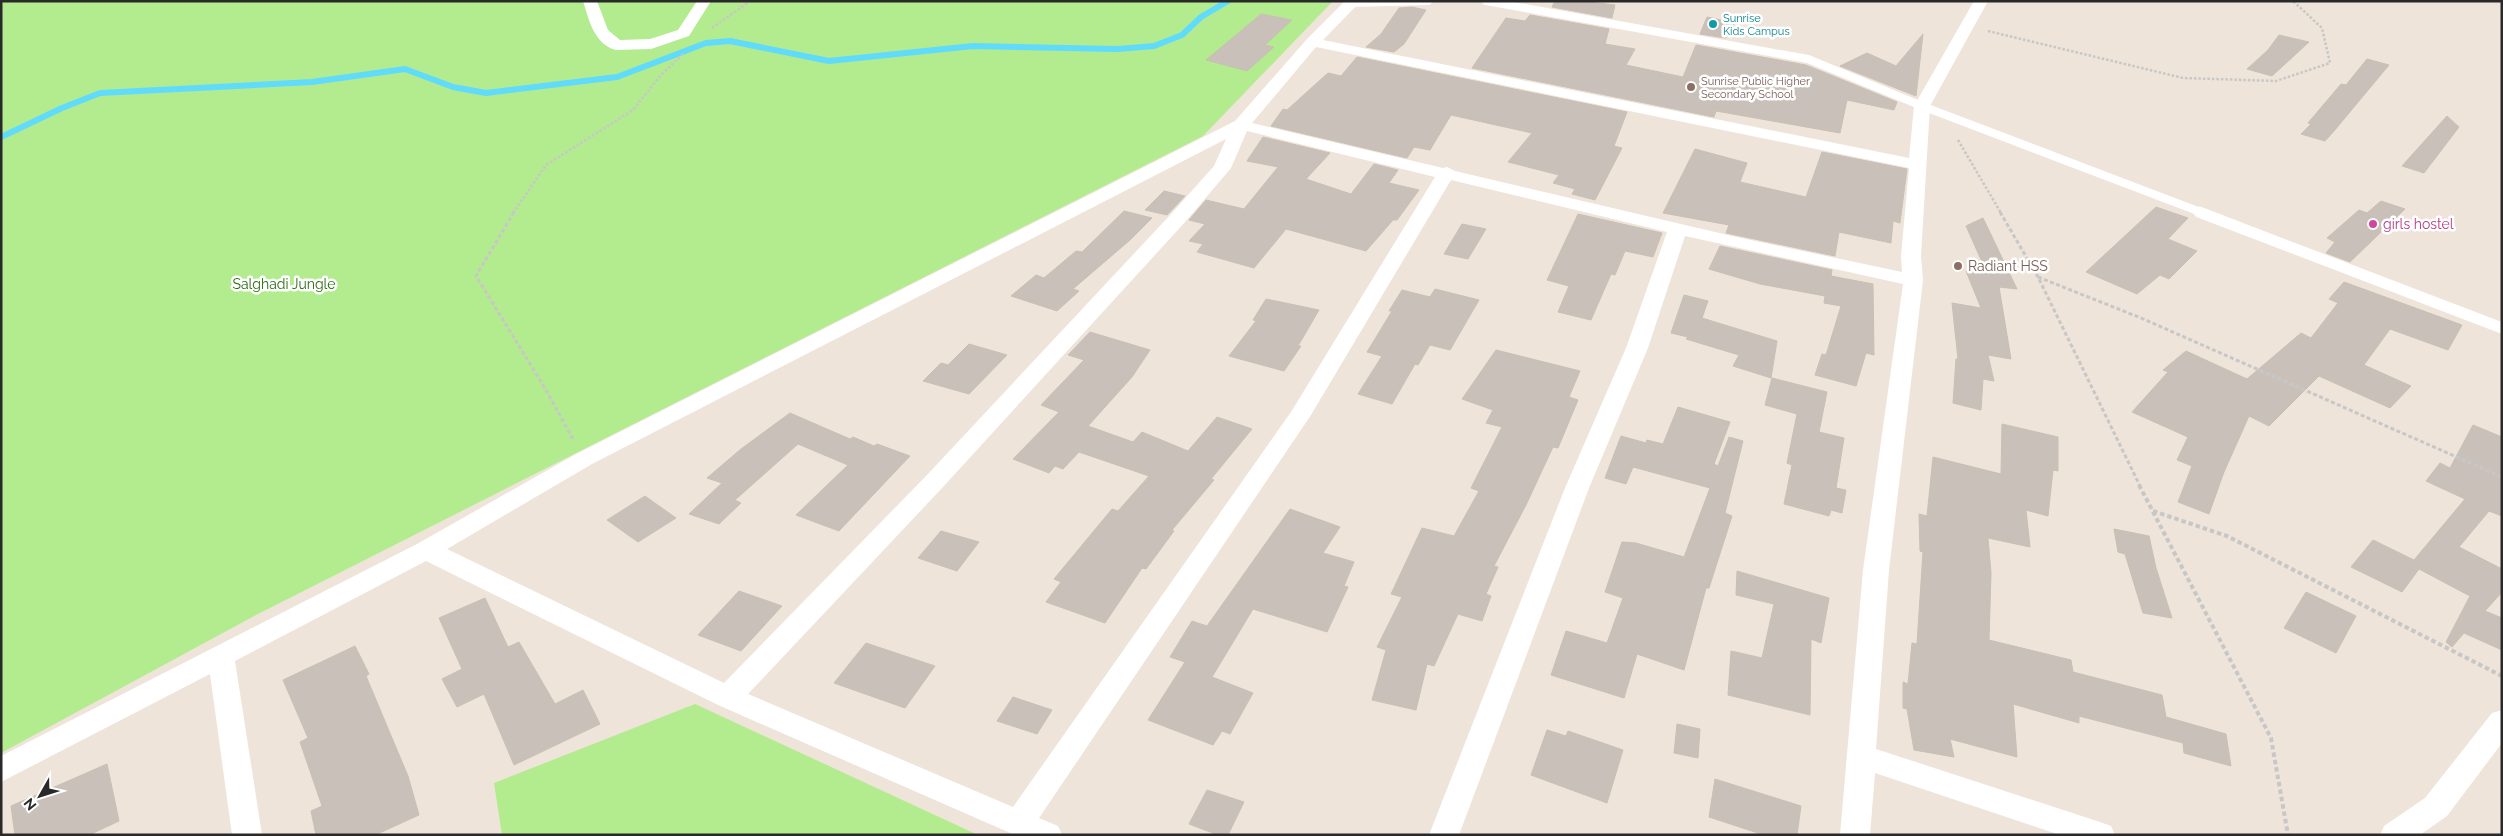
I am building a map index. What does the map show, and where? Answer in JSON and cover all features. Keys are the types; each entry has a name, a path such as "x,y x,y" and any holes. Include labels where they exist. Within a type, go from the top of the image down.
{"street":[{"path":"590,1 601,32 616,45 651,44 684,33 704,1"},
{"path":"1855,835 1876,570 1913,280 1911,256 1922,106 1981,1"},
{"path":"728,697 935,482 1179,217 1222,168 1241,125 1312,42 1353,2"},
{"path":"1312,42 1919,165"},
{"path":"1,770 221,658 426,550 584,459 1241,125 1447,172 1678,228 1913,280"},
{"path":"1019,823 1300,415 1447,172"},
{"path":"1444,835 1577,488 1638,348 1678,228"},
{"path":"426,550 728,697 1047,835"},
{"path":"221,658 248,835"},
{"path":"2395,835 2436,807 2502,722"},
{"path":"1861,756 2100,835"}],"lane":[{"path":"1353,2 1428,1"},
{"path":"1486,1 1808,59 1922,106 2502,328"}],"path":[{"path":"705,33 750,1"},
{"path":"1968,27 2034,41 2183,78 2276,81 2330,63 2322,28 2293,1"},
{"path":"584,459 546,390 476,276 509,219 546,165 633,110 660,76 688,50"},
{"path":"1957,137 2038,277 2152,511 2271,738 2288,835"},
{"path":"2038,277 2141,318 2502,477"},
{"path":"2152,511 2227,536 2502,676"}],"green space":[{"name":"Salghadi Jungle","path":"1,1 1333,1 1203,136 256,615 1,753"},
{"path":"695,704 978,835 502,835 494,783"}],"building":[{"path":"1555,1 1581,1 1615,5 1612,18 1552,7"},
{"path":"1412,7 1426,10 1404,44 1394,52 1366,47 1381,34 1399,8"},
{"path":"1261,14 1292,20 1265,45 1274,47 1247,71 1206,60"},
{"path":"1530,15 1609,29 1605,44 1635,49 1626,65 1683,77 1696,45 1806,65 1897,102 1894,110 1847,100 1840,133 1716,111 1714,117 1472,68 1506,18 1525,21"},
{"name":"Sunrise Kids Campus","path":"1707,17 1735,23 1726,38 1700,34"},
{"path":"1923,34 1916,96 1840,66 1867,53 1896,66"},
{"path":"2279,35 2309,42 2272,76 2247,69 2268,50"},
{"path":"1357,57 1627,112 1614,146 1622,148 1595,200 1572,194 1575,189 1553,183 1559,175 1508,162 1532,133 1451,115 1430,150 1414,147 1407,158 1271,126 1283,109 1287,110 1328,73 1341,76"},
{"path":"2367,59 2389,65 2325,141 2301,134 2311,124 2308,123 2341,84 2346,85"},
{"path":"2447,116 2459,127 2424,173 2402,166"},
{"path":"1263,137 1330,153 1306,179 1351,194 1374,164 1398,170 1389,183 1419,190 1397,220 1393,220 1366,251 1286,229 1254,268 1197,252 1203,244 1189,241 1205,224 1189,220 1206,200 1244,209 1278,167 1247,161"},
{"path":"1695,149 1747,163 1740,182 1806,197 1822,152 1907,169 1900,223 1893,221 1891,243 1839,232 1835,256 1726,233 1729,225 1663,213"},
{"path":"1164,191 1185,196 1167,215 1145,210"},
{"path":"2381,201 2405,209 2350,262 2326,253 2335,242 2327,238 2359,210 2367,213"},
{"path":"2156,207 2188,218 2168,239 2197,251 2169,279 2160,275 2137,294 2086,272"},
{"path":"1124,211 1152,218 1130,240 1073,289 1079,291 1057,311 1011,296 1036,275 1044,278 1076,251 1082,252"},
{"path":"1578,214 1662,233 1653,257 1625,251 1615,275 1611,274 1591,320 1558,312 1569,286 1547,280"},
{"path":"1983,218 2017,289 1999,287 2011,359 1988,355 1994,381 1983,379 1981,410 1953,403 1956,359 1958,359 1952,303 1981,308 1966,271 1987,273 1966,226"},
{"path":"1462,224 1486,229 1468,259 1444,254"},
{"path":"1720,246 1832,270 1831,276 1873,284 1874,355 1866,353 1856,386 1815,375 1822,354 1826,355 1841,306 1824,303 1825,296 1760,284 1709,269"},
{"path":"2344,282 2462,325 2448,350 2390,329 2364,365 2411,386 2390,408 2319,376 2269,426 2249,416 2224,472 2209,514 2178,502 2192,466 2177,460 2188,437 2132,412 2168,372 2163,370 2186,351 2247,379 2301,333 2311,338 2338,303 2329,299"},
{"path":"1435,289 1479,300 1450,350 1430,345 1418,365 1415,364 1392,404 1358,394 1382,356 1367,352 1392,311 1389,311 1402,290 1430,297"},
{"path":"1684,295 1708,301 1702,318 1777,341 1771,378 1733,366 1739,355 1671,333"},
{"path":"1266,299 1319,310 1298,346 1301,346 1284,371 1229,356 1256,321 1253,320"},
{"path":"1090,332 1150,350 1132,377 1088,426 1133,442 1142,432 1188,451 1217,417 1252,429 1211,479 1214,480 1172,530 1174,531 1146,569 1142,568 1105,623 1046,602 1061,582 1054,579 1112,509 1118,511 1149,476 1079,452 1063,469 1055,466 1049,473 1013,459 1059,412 1041,405 1084,360 1068,355"},
{"path":"969,344 1007,355 969,394 923,381 941,363 948,365"},
{"path":"1496,350 1580,371 1569,397 1578,400 1558,448 1553,447 1526,505 1494,566 1498,567 1486,594 1491,596 1482,621 1458,614 1434,666 1427,664 1416,710 1372,700 1386,650 1377,647 1402,597 1391,594 1422,528 1454,536 1479,491 1471,488 1502,427 1486,423 1493,410 1462,399"},
{"path":"1772,378 1827,392 1819,432 1844,438 1836,488 1846,490 1842,513 1831,510 1829,516 1784,504 1792,465 1787,463 1797,414 1765,405"},
{"path":"1678,407 1730,422 1714,464 1718,466 1729,437 1743,441 1725,513 1732,516 1709,588 1706,588 1684,670 1637,654 1624,698 1551,675 1566,631 1607,643 1623,598 1605,592 1622,542 1636,543 1684,557 1710,488 1633,467 1626,484 1605,478 1621,436 1646,443 1647,440 1663,444"},
{"path":"790,413 850,439 853,437 874,446 877,444 910,456 839,531 796,515 848,465 798,444 735,500 741,503 719,524 689,514 722,483 707,478 741,449"},
{"path":"2002,424 2058,437 2058,471 2053,470 2048,516 2026,510 2030,547 1988,538 1991,573 1989,640 2071,660 2073,672 2162,695 2166,717 2226,734 2231,766 2184,753 2183,743 2079,716 2079,723 2013,704 2017,757 1950,739 1954,757 1914,750 1907,709 1903,708 1903,682 1908,684 1912,643 1917,644 1923,552 1920,551 1919,514 1927,516 1933,457 2001,474"},
{"path":"2473,425 2502,437 2502,516 2489,511 2459,547 2502,569 2502,592 2485,611 2502,618 2502,650 2464,633 2452,647 2446,642 2470,596 2419,569 2402,592 2351,567 2373,540 2414,560 2465,499 2426,481 2440,463 2450,468"},
{"path":"645,496 676,518 638,542 607,520"},
{"path":"1290,509 1340,527 1323,553 1354,562 1344,586 1348,587 1327,632 1253,609 1212,677 1253,693 1230,734 1222,731 1213,745 1148,720 1185,662 1170,657 1192,621 1207,626"},
{"path":"2114,529 2149,536 2156,568 2172,618 2143,613 2125,554 2118,552"},
{"path":"941,531 979,542 957,571 918,558"},
{"path":"1737,571 1829,598 1821,643 1811,639 1810,715 1728,695 1731,651 1762,658 1774,604 1736,595"},
{"path":"739,591 782,606 741,651 698,635"},
{"path":"2306,592 2356,616 2336,653 2284,628"},
{"path":"485,598 508,647 519,642 555,704 583,690 600,724 514,765 484,694 457,707 442,679 462,669 439,618"},
{"path":"866,643 935,666 905,708 834,683"},
{"path":"355,646 369,674 366,676 408,776 419,815 375,835 316,835 311,811 322,806 300,742 308,738 283,680"},
{"path":"1013,697 1052,710 1037,734 997,721"},
{"path":"1677,724 1700,729 1698,758 1674,753"},
{"path":"1547,730 1566,736 1568,731 1623,750 1607,803 1531,775"},
{"path":"107,764 119,821 89,835 15,835 11,806"},
{"path":"1715,779 1801,806 1797,835 1764,835 1709,817"},
{"path":"1207,790 1244,802 1228,835 1218,835 1189,824"}],"waterway":[{"path":"1,137 62,108 100,93 312,82 405,69 453,87 486,93 617,77 706,43 730,41 829,61 973,46 1118,49 1154,46 1182,35 1201,17 1228,1"}],"place":[{"name":"Sunrise Kids Campus","path":"1713,24"},
{"name":"Sunrise Public Higher Secondary School","path":"1691,87"},
{"name":"girls hostel","path":"2373,224"},
{"name":"Radiant HSS","path":"1958,266"}]}
